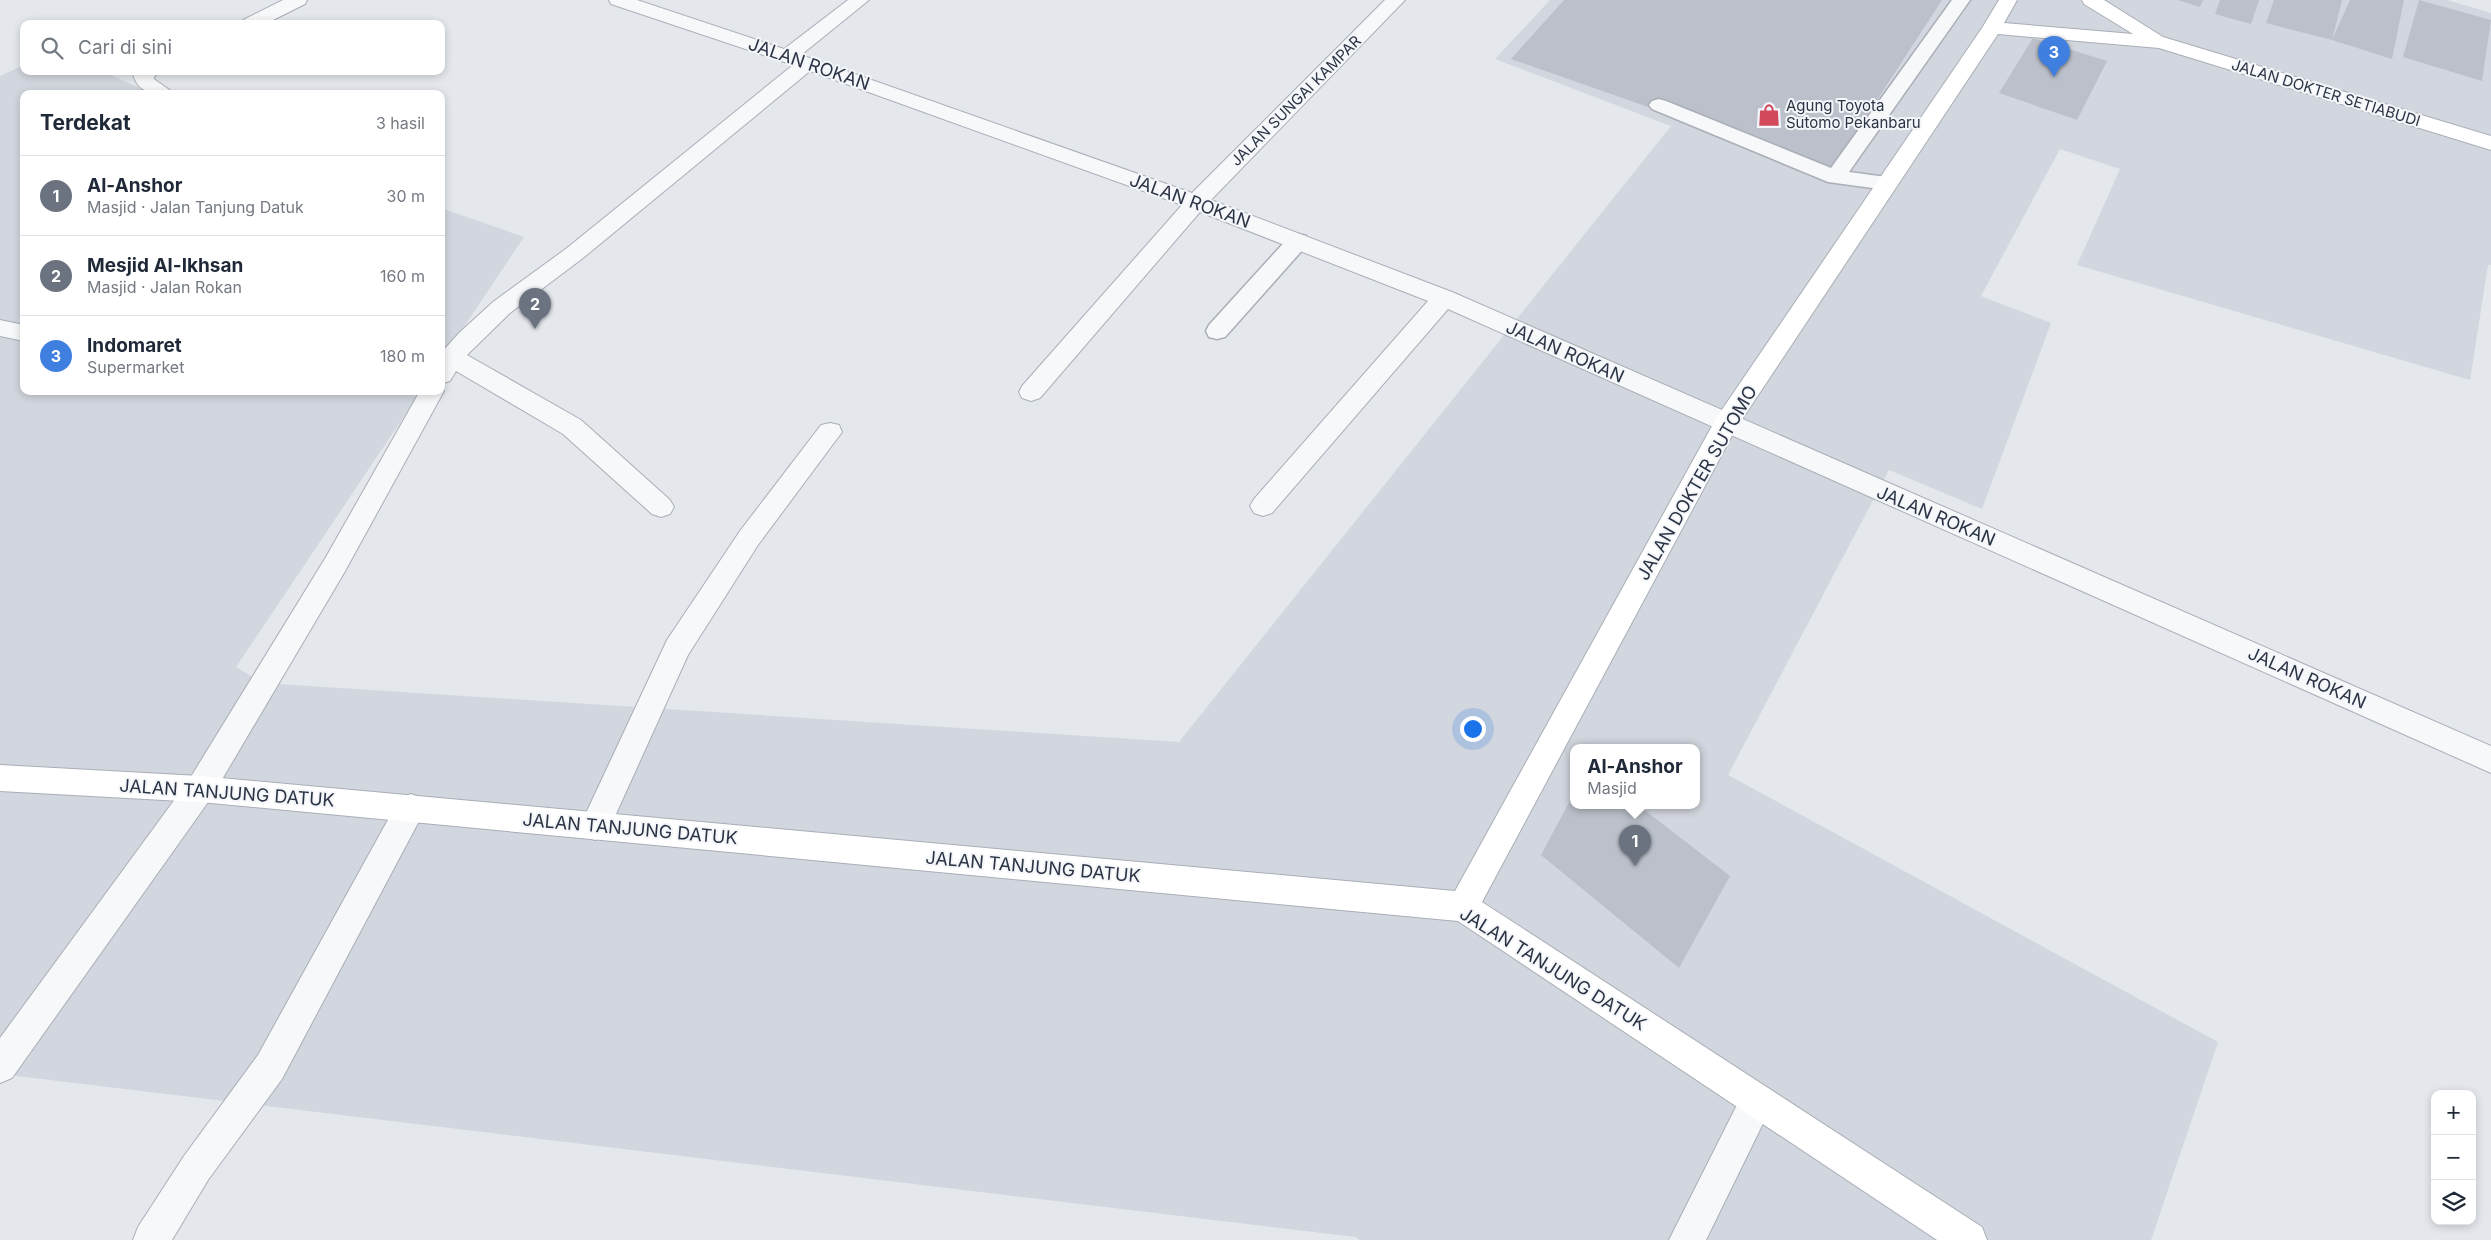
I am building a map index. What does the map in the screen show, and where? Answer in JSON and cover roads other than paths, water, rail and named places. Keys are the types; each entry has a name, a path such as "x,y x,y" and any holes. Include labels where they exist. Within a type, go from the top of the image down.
{"main road":[{"name":"JALAN DOKTER SUTOMO","path":"1463,907 1726,424 1992,28 2008,0"},
{"name":"JALAN DOKTER SETIABUDI","path":"2092,0 2161,42"},
{"name":"JALAN DOKTER SETIABUDI","path":"1992,28 2161,42 2491,143"},
{"name":"JALAN TANJUNG DATUK","path":"0,778 200,789 1463,907 1969,1240"}],"street":[{"path":"258,20 298,0"},
{"name":"JALAN ROKAN","path":"618,0 797,60 1196,202 1444,298 1726,424 2198,629 2491,760"},
{"path":"661,508 572,427 446,366 489,316 573,255 797,60 860,0"},
{"name":"JALAN SUNGAI KAMPAR","path":"1031,392 1196,202 1396,0"},
{"path":"143,75 145,82 158,90"},
{"path":"1263,506 1444,298"},
{"path":"0,328 20,331"},
{"path":"0,1066 200,789 335,566 430,395"},
{"path":"595,826 677,648 749,538 830,432"},
{"path":"151,1240 196,1168 270,1067 411,808"},
{"path":"1687,1240 1757,1101"}],"lane":[{"path":"1835,177 1960,0"},
{"path":"1658,105 1835,177 1887,183"},
{"path":"1217,331 1298,241"}],"place":[{"name":"Indomaret","path":"2054,77"},
{"name":"Agung Toyota Sutomo Pekanbaru","path":"1769,115"},
{"name":"Mesjid Al-Ikhsan","path":"535,329"},
{"name":"Al-Anshor","path":"1635,866"}]}
